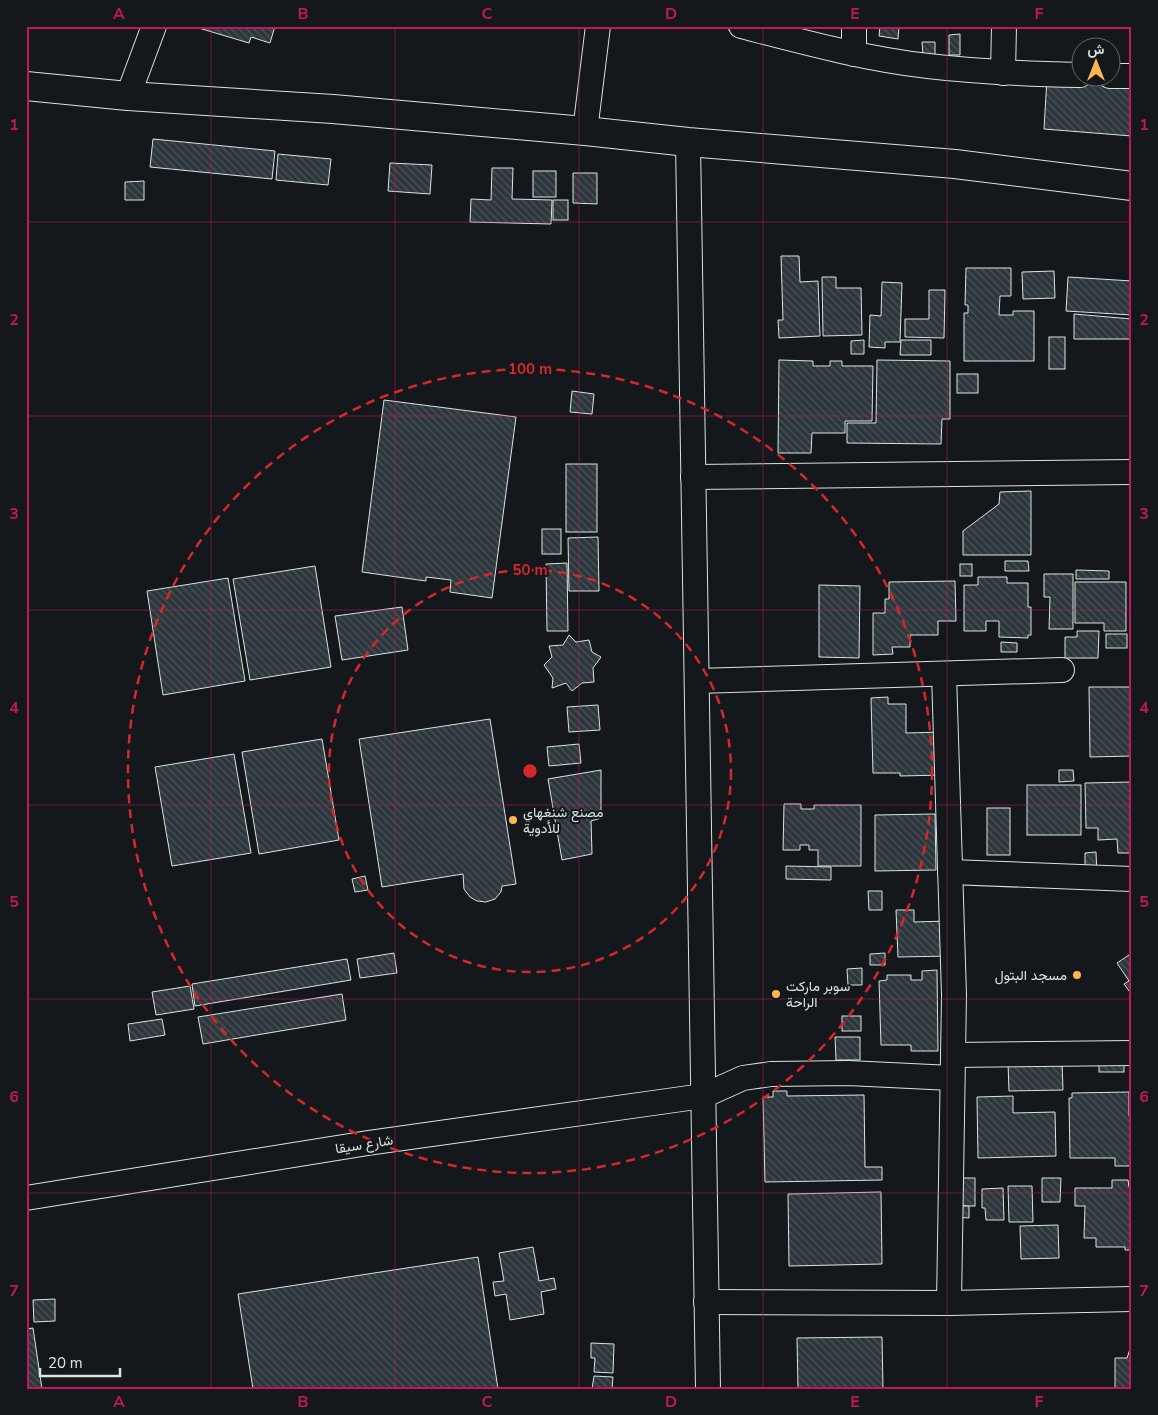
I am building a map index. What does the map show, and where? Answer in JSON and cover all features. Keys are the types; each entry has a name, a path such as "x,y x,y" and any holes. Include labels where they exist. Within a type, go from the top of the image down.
{"street":[{"path":"128,96 154,26"},
{"path":"585,131 598,26"},
{"path":"742,26 854,54 927,66 1004,73 1070,75"},
{"path":"854,26 854,54"},
{"path":"1004,26 1004,73"},
{"path":"26,86 128,96 333,109 688,142 955,164 1132,186"},
{"path":"688,142 708,1389"},
{"path":"694,477 1132,472"},
{"path":"697,681 1062,670"},
{"path":"944,674 954,995 949,1303"},
{"path":"950,872 1132,879"},
{"name":"شارع سيقا","path":"26,1198 368,1143 703,1096 743,1078 771,1074 848,1073 1132,1053"},
{"path":"706,1302 949,1303 1132,1299"}],"building":[{"path":"192,26 275,26 270,43 251,37 249,43"},
{"path":"880,26 899,26 898,39 879,36"},
{"path":"960,34 960,55 949,55 949,35"},
{"path":"922,42 935,42 935,55 923,55"},
{"path":"1047,78 1070,80 1070,88 1120,88 1120,83 1132,84 1132,136 1044,129"},
{"path":"153,139 275,151 272,179 150,167"},
{"path":"278,154 331,159 328,185 276,180"},
{"path":"390,163 432,165 430,194 388,191"},
{"path":"492,168 513,168 512,199 552,200 551,224 470,222 471,199 491,200"},
{"path":"533,171 556,171 556,197 533,197"},
{"path":"573,173 597,173 597,204 573,203"},
{"path":"144,181 144,200 125,200 125,182"},
{"path":"553,200 568,200 568,220 553,220"},
{"path":"781,256 799,256 800,282 818,281 820,336 779,338 778,320 783,320"},
{"path":"966,268 1011,268 1011,296 1000,296 999,315 1013,315 1013,311 1034,311 1034,361 964,361 964,313 968,313 968,305 965,305"},
{"path":"1054,271 1055,298 1023,299 1022,272"},
{"path":"822,277 836,277 836,288 861,288 862,335 823,336"},
{"path":"1068,277 1132,281 1132,315 1066,311"},
{"path":"882,282 902,283 900,342 885,342 885,348 869,347 870,315 881,316"},
{"path":"929,290 945,290 944,338 905,337 905,319 929,319"},
{"path":"1074,314 1132,319 1132,339 1074,339"},
{"path":"1049,337 1065,337 1065,369 1049,369"},
{"path":"864,340 864,354 851,354 851,341"},
{"path":"901,340 931,340 931,355 900,355"},
{"path":"779,360 813,361 813,366 830,366 830,361 842,361 842,366 873,366 872,421 845,421 845,433 812,433 811,453 778,453"},
{"path":"877,360 950,361 950,419 942,419 941,444 847,443 847,423 876,423"},
{"path":"957,374 978,374 978,393 957,393"},
{"path":"572,391 594,394 592,414 570,412"},
{"path":"384,400 516,417 492,598 450,592 451,580 426,577 426,581 362,572"},
{"path":"566,464 597,464 597,532 566,532"},
{"path":"1031,491 1031,555 963,555 963,531 999,504 1000,492"},
{"path":"542,529 561,529 561,554 542,554"},
{"path":"598,537 599,591 569,591 568,538"},
{"path":"1005,561 1028,561 1029,571 1005,571"},
{"path":"567,563 568,631 547,631 546,564"},
{"path":"960,564 972,564 972,576 960,576"},
{"path":"315,566 331,667 250,680 233,579"},
{"path":"1076,570 1109,571 1109,579 1076,579"},
{"path":"1044,574 1073,574 1073,629 1049,629 1050,597 1044,597"},
{"path":"978,577 1007,577 1007,583 1028,583 1028,607 1031,607 1031,635 1028,635 1028,638 999,637 999,621 986,621 986,631 964,631 964,585 978,585"},
{"path":"228,578 245,681 163,695 147,591"},
{"path":"955,581 956,621 938,621 938,635 910,635 910,647 892,647 893,654 873,655 873,613 885,613 885,599 889,599 889,582"},
{"path":"1075,582 1126,582 1126,631 1104,631 1104,623 1075,623"},
{"path":"819,585 860,586 859,658 819,657"},
{"path":"402,607 408,650 342,660 335,616"},
{"path":"1077,631 1099,631 1098,658 1065,658 1065,637 1077,637"},
{"path":"1106,634 1127,634 1127,648 1106,648"},
{"path":"569,635 576,642 589,640 592,652 601,657 593,668 594,682 582,683 572,691 566,683 552,688 553,678 544,665 552,657 549,646 563,645"},
{"path":"1001,642 1017,643 1017,652 1001,652"},
{"path":"1089,687 1132,687 1132,756 1090,757"},
{"path":"888,697 888,704 906,704 906,733 944,732 945,775 900,776 900,773 873,773 871,698"},
{"path":"598,705 600,730 569,732 567,707"},
{"path":"490,719 516,884 502,886 501,892 495,899 486,902 477,901 470,897 464,889 463,874 382,887 359,739"},
{"path":"322,739 339,840 259,854 242,752"},
{"path":"579,744 581,763 549,766 547,747"},
{"path":"234,754 251,853 172,866 155,767"},
{"path":"601,770 601,818 591,821 592,854 562,860 548,779"},
{"path":"1059,770 1073,770 1074,781 1059,782"},
{"path":"1132,782 1132,853 1118,853 1117,839 1098,840 1098,828 1086,828 1085,783"},
{"path":"1027,785 1081,785 1081,835 1027,835"},
{"path":"784,804 801,804 801,809 814,809 814,805 861,805 861,866 818,866 818,850 809,850 809,845 800,845 800,850 783,850"},
{"path":"987,808 1010,808 1010,855 987,855"},
{"path":"935,814 936,870 875,871 875,815"},
{"path":"1096,852 1097,875 1085,876 1085,853"},
{"path":"786,866 831,867 831,880 786,879"},
{"path":"365,876 368,890 355,892 352,879"},
{"path":"868,891 882,891 882,910 869,910"},
{"path":"896,910 914,910 914,922 948,921 949,956 898,957"},
{"path":"394,953 397,973 360,978 357,959"},
{"path":"885,953 885,965 870,965 870,954"},
{"path":"1132,953 1132,995 1124,984 1129,981 1117,963"},
{"path":"347,959 351,980 195,1006 192,984"},
{"path":"862,968 862,985 848,985 847,969"},
{"path":"937,970 938,1051 911,1051 911,1045 881,1045 879,981 887,980 887,975 911,975 911,980 922,980 922,971"},
{"path":"190,986 194,1009 156,1015 152,992"},
{"path":"342,994 346,1020 203,1044 198,1017"},
{"path":"842,1016 861,1016 861,1031 842,1031"},
{"path":"162,1019 165,1035 130,1041 128,1024"},
{"path":"835,1037 860,1037 860,1060 836,1060"},
{"path":"1099,1060 1124,1060 1124,1072 1099,1072"},
{"path":"1062,1062 1063,1090 1009,1091 1008,1063"},
{"path":"773,1091 787,1091 787,1096 864,1095 865,1167 882,1167 882,1180 765,1182 763,1097 773,1097"},
{"path":"1129,1092 1129,1116 1132,1116 1132,1166 1115,1166 1115,1158 1070,1158 1069,1098 1072,1098 1072,1093"},
{"path":"1013,1096 1013,1113 1055,1112 1056,1156 978,1158 977,1097"},
{"path":"953,1178 975,1178 975,1206 953,1206"},
{"path":"1042,1178 1061,1178 1060,1202 1042,1202"},
{"path":"1112,1180 1128,1180 1129,1187 1132,1187 1132,1250 1125,1250 1125,1247 1096,1247 1096,1238 1084,1238 1085,1206 1075,1206 1075,1188 1112,1188"},
{"path":"1008,1186 1032,1186 1033,1222 1009,1222"},
{"path":"1003,1188 1004,1220 986,1220 985,1208 982,1208 982,1189"},
{"path":"881,1192 882,1264 789,1266 788,1194"},
{"path":"955,1206 969,1206 969,1218 955,1217"},
{"path":"1058,1225 1059,1258 1021,1259 1020,1226"},
{"path":"533,1247 539,1281 554,1278 556,1289 541,1292 544,1314 510,1320 506,1294 495,1296 493,1282 504,1281 499,1253"},
{"path":"478,1257 498,1389 253,1389 238,1294"},
{"path":"55,1299 55,1321 34,1322 33,1300"},
{"path":"33,1328 42,1389 26,1389 26,1329"},
{"path":"882,1337 883,1389 798,1389 797,1338"},
{"path":"591,1343 614,1344 613,1373 594,1372 595,1358 591,1358"},
{"path":"1132,1343 1132,1389 1115,1389 1115,1358 1127,1358"},
{"path":"594,1376 613,1377 612,1389 592,1389"}],"place":[{"name":"مصنع شنغهاي للأدوية","path":"513,820"},
{"name":"مسجد البتول","path":"1077,975"},
{"name":"سوبر ماركت الراحة","path":"776,994"}]}
